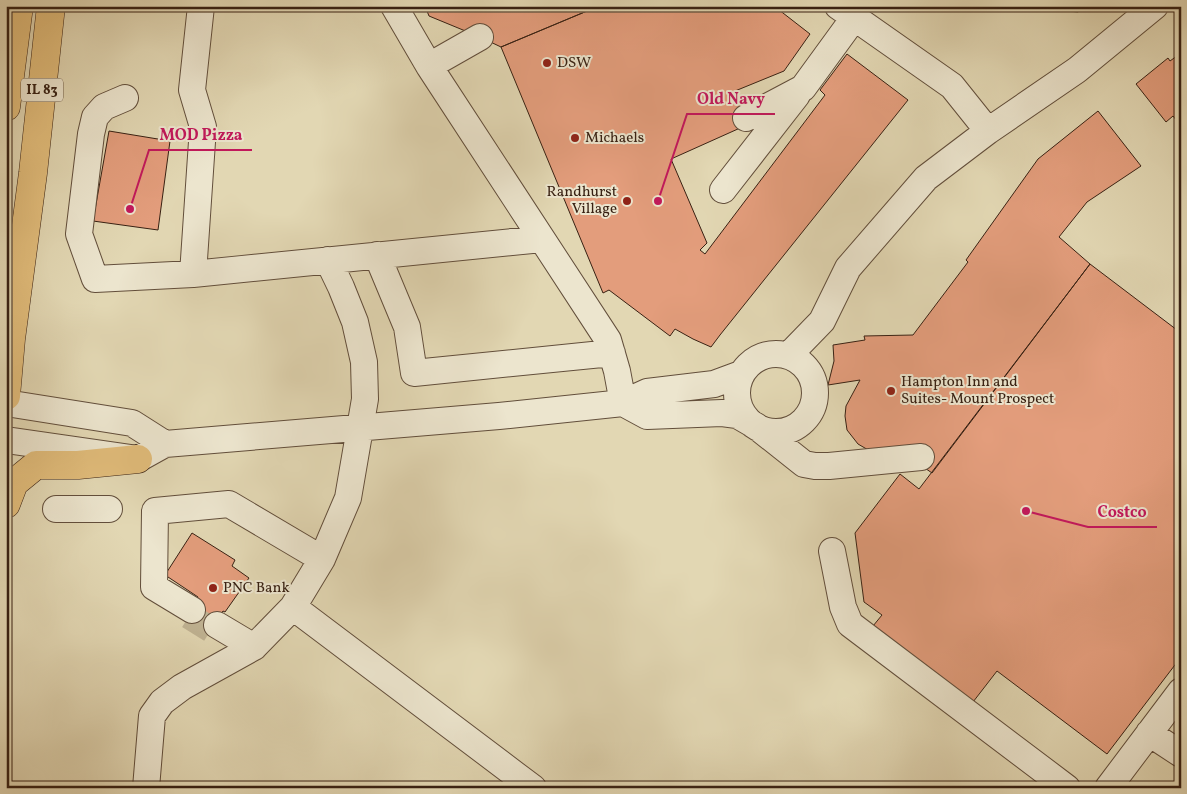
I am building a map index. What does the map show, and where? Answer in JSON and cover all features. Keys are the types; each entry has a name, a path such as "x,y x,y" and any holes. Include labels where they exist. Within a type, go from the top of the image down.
{"main road":[{"name":"IL 83","path":"6,107 19,6"},
{"name":"IL 83","path":"6,396 11,339 33,173 51,6"},
{"path":"6,504 14,483 36,465 78,465 138,460"}],"lane":[{"path":"193,274 203,126 192,90 202,6"},
{"path":"394,6 429,66 608,340 624,403 648,416 722,413 737,415 768,431 781,432 794,429 804,421 812,410 816,398 822,321"},
{"path":"789,355 822,321 848,268 926,178 988,131 1077,70 1155,6"},
{"path":"723,190 802,88 846,12 952,86 988,131"},
{"path":"429,66 480,37"},
{"path":"746,118 802,88"},
{"path":"125,98 104,107 95,117 91,134 79,234 95,279 193,274 542,239"},
{"path":"377,255 407,327 414,373 612,353"},
{"path":"146,788 152,716 162,702 182,687 254,647 293,607 322,559 348,498 366,399 364,362 355,322 328,260"},
{"path":"816,385 806,366 798,360 789,355 767,354 752,362 741,374 737,386 737,397 740,409 746,419 804,464 829,466 921,457"},
{"path":"6,440 138,460 164,444 499,416 624,403 647,392 714,384 741,374"},
{"path":"6,403 132,423 164,444"},
{"path":"190,609 154,587 155,511 228,504 322,559"},
{"path":"56,509 109,509"},
{"path":"832,551 843,606 850,624 1067,788"},
{"path":"293,607 533,788"},
{"path":"219,626 254,647"},
{"path":"1108,788 1181,691"},
{"path":"1149,733 1181,754"}],"building":[{"path":"425,6 599,6 501,47 429,16"},
{"name":"Randhurst Village","path":"599,6 774,6 810,34 784,71 735,91 749,124 671,159 707,243 700,250 705,254 825,95 820,90 847,54 908,100 711,347 675,329 670,336 609,290 603,293 501,47"},
{"path":"1016,6 1085,6 1078,12"},
{"path":"1181,53 1181,126 1173,116 1166,122 1136,84 1168,58 1170,61"},
{"path":"1098,111 1141,166 1087,202 1059,237 1090,264 932,473 922,466 870,451 858,444 847,430 845,416 846,406 860,380 828,385 834,361 833,345 865,340 864,336 913,335 968,262 966,260 1038,159"},
{"path":"109,131 170,141 158,230 93,221"},
{"path":"1090,264 1177,330 1181,326 1181,657 1107,754 997,671 973,702 873,626 882,615 864,602 855,533 900,474 919,489"},
{"name":"PNC Bank","path":"192,533 235,560 232,566 249,578 208,634 184,618 198,597 165,575"}],"tunnel":[{"path":"189,616 213,631"}],"place":[{"name":"DSW","path":"547,63"},
{"name":"Michaels","path":"575,138"},
{"name":"Randhurst Village","path":"627,201"},
{"name":"Old Navy","path":"658,201"},
{"name":"MOD Pizza","path":"130,209"},
{"name":"Hampton Inn and Suites- Mount Prospect","path":"891,391"},
{"name":"Costco","path":"1026,511"},
{"name":"PNC Bank","path":"213,588"}]}
